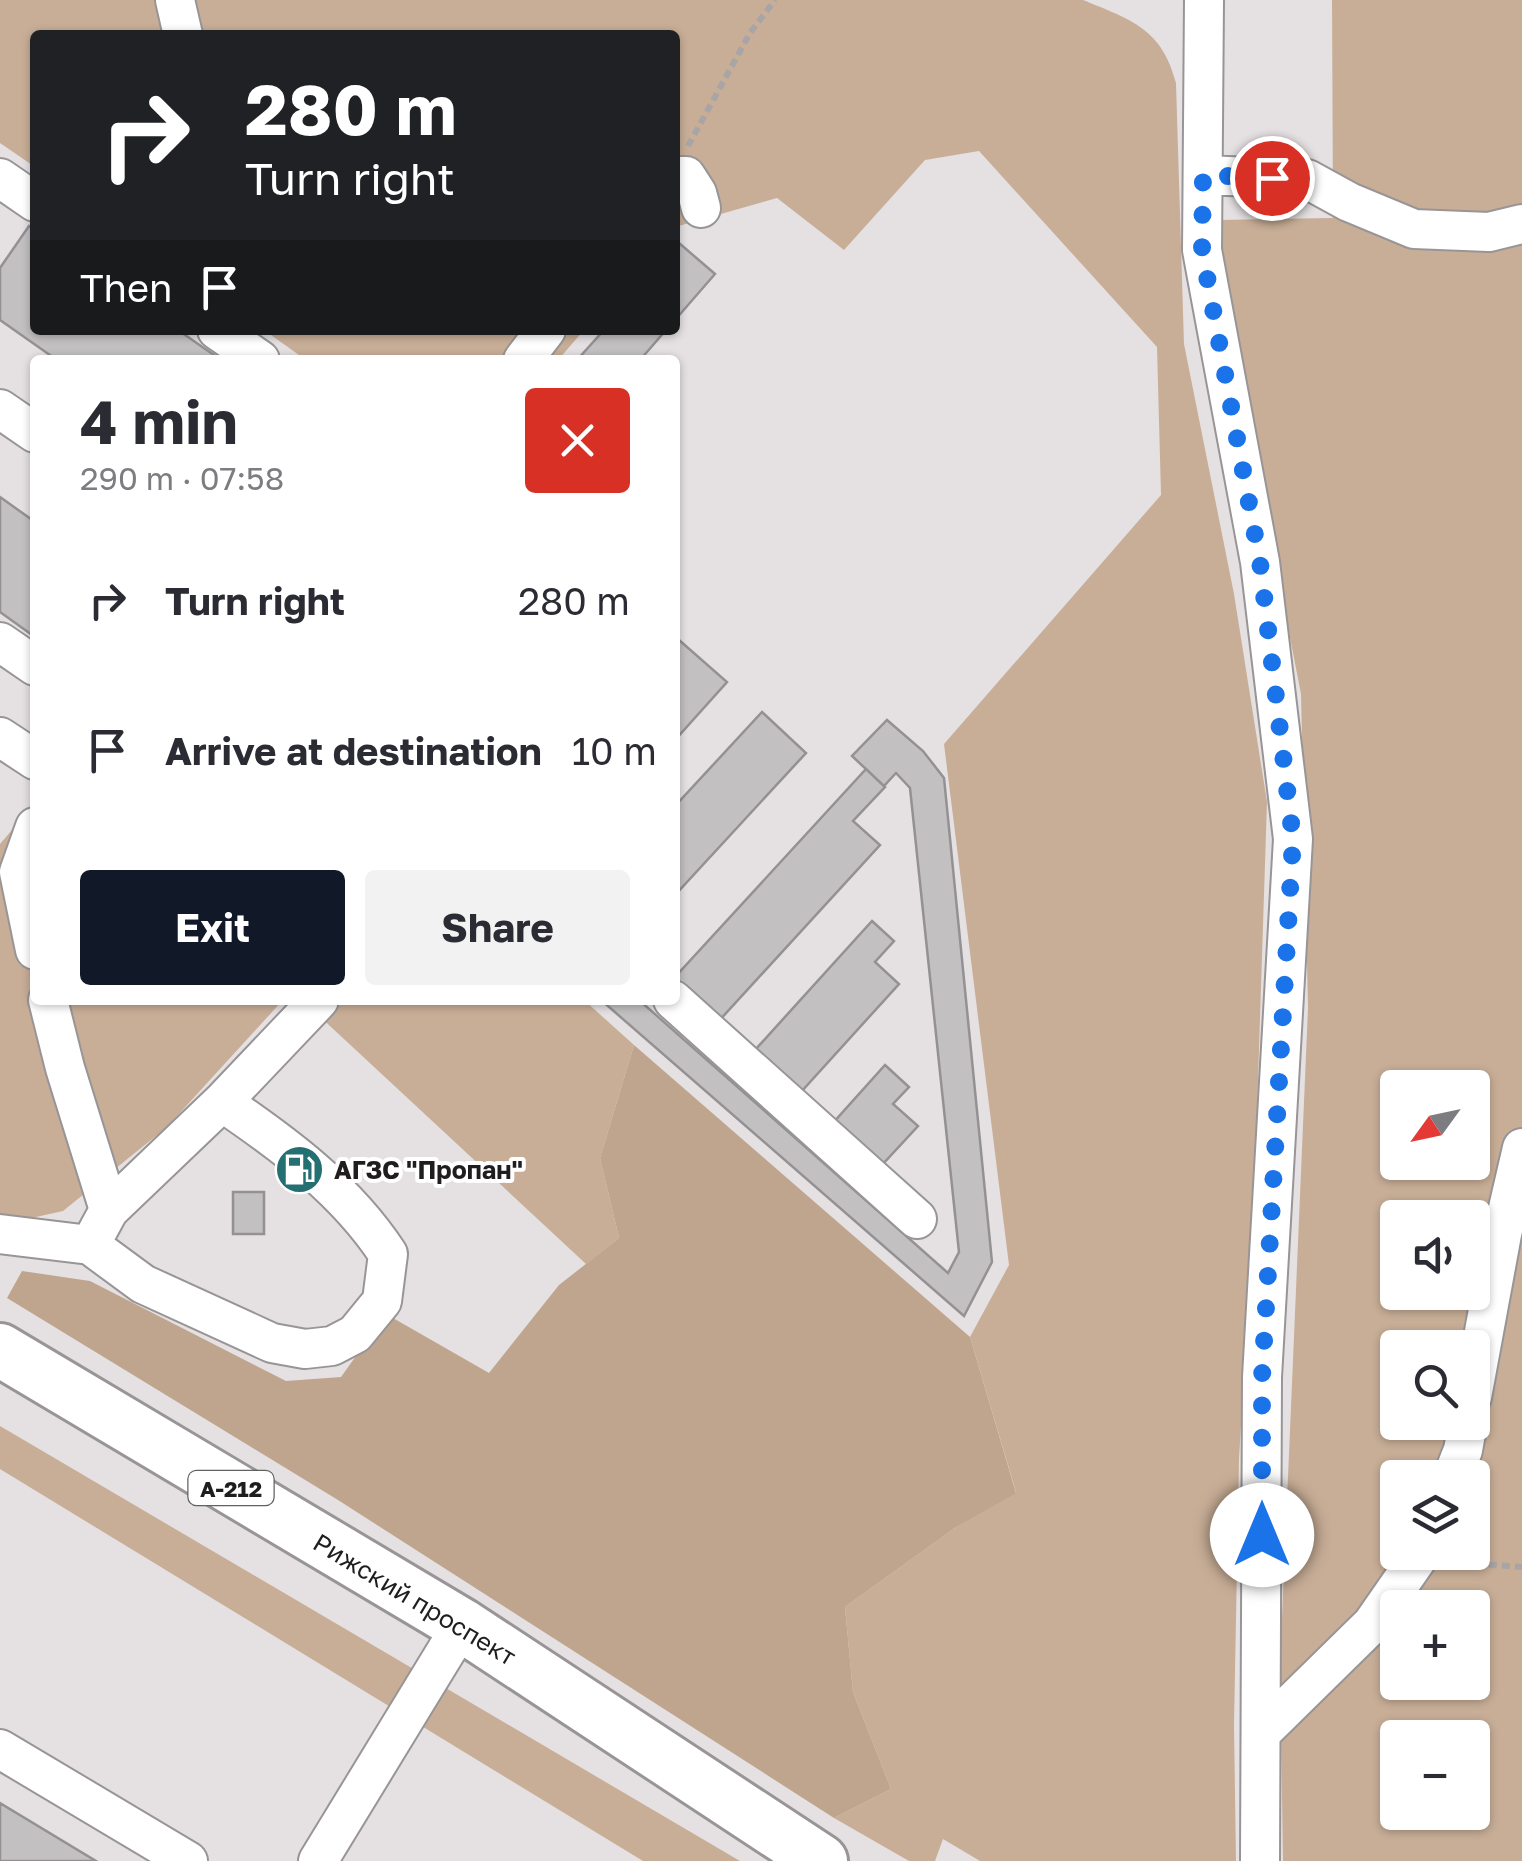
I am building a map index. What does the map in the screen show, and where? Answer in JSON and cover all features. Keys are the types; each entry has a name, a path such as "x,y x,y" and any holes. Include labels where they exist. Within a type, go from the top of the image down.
{"highway":[{"name":"Рижский проспект","path":"0,1350 462,1625 821,1861"}],"street":[{"path":"175,0 181,30"},
{"path":"1169,0 1204,6 1202,250 1260,562 1293,839 1262,1377 1260,1861"},
{"path":"680,164 697,192 701,208"},
{"path":"1203,175 1307,179 1349,202 1414,228 1489,232 1522,224"},
{"path":"0,178 30,199"},
{"path":"224,335 253,355"},
{"path":"527,355 542,335"},
{"path":"0,409 30,430"},
{"path":"0,642 30,663"},
{"path":"0,737 30,757"},
{"path":"30,841 19,872 30,926"},
{"path":"49,1005 109,1210"},
{"path":"90,1245 109,1210 222,1102 314,1005"},
{"path":"679,1005 918,1219"},
{"path":"0,1234 90,1245 143,1284 272,1343 305,1350 332,1346 355,1334 382,1301 388,1254 368,1222 287,1146 222,1102"},
{"path":"1485,1330 1522,1148"},
{"path":"1261,1732 1372,1624 1410,1570"},
{"path":"318,1861 462,1625"},
{"path":"0,1749 188,1861"}],"path":[{"path":"680,164 750,33 776,0"},
{"path":"1490,1564 1522,1567"}],"shaded area":[{"path":"0,0 1083,0 1143,29 1162,50 1176,83 1184,344 1234,594 1267,802 1254,1204 1239,1459 1234,1725 1236,1861 980,1861 943,1839 935,1861 909,1861 834,1818 891,1789 853,1692 845,1607 955,1528 1016,1492 970,1337 1009,1265 944,744 1161,495 1157,347 979,151 925,160 844,250 777,198 680,226 680,30 30,30 30,164 0,143"},
{"path":"1332,0 1522,0 1522,1861 1283,1861 1280,1665 1308,1008 1301,694 1220,278 1220,220 1333,218"},
{"path":"271,335 580,335 562,355 299,355"},
{"path":"30,809 30,1005 278,1005 167,1127 63,1211 0,1225 0,844"},
{"path":"307,1005 590,1005 634,1045 600,1158 619,1238 586,1264"},
{"path":"634,1045 970,1337 1016,1493 955,1528 845,1607 853,1692 891,1789 834,1818 338,1500 7,1298 22,1271 90,1281 286,1381 341,1377 386,1314 489,1373 559,1285 619,1238 600,1158"},
{"path":"0,1426 740,1861 643,1861 0,1469"}],"building":[{"path":"30,227 30,335 185,335 214,355 50,355 0,320 0,268"},
{"path":"680,244 715,274 680,314"},
{"path":"600,335 662,335 644,355 582,355"},
{"path":"0,497 30,518 30,633 0,612"},
{"path":"680,641 727,682 680,734"},
{"path":"762,712 806,753 680,890 680,801"},
{"path":"887,720 923,751 944,778 992,1262 964,1316 607,1005 645,1005 948,1273 959,1252 910,788 896,773 884,786 852,756"},
{"path":"866,769 885,787 853,821 880,845 717,1023 680,990 680,972"},
{"path":"872,921 894,941 875,962 899,984 801,1092 755,1050"},
{"path":"885,1065 909,1087 893,1104 918,1126 881,1166 833,1123"},
{"path":"233,1192 264,1192 264,1234 233,1234"},
{"path":"0,1803 96,1861 0,1861"}],"place":[{"name":"АГЗС \"Пропан\"","path":"299,1169"}],"route":[{"path":"1262,1535 1262,1377 1293,839 1260,562 1202,250 1203,175 1272,178"}]}
